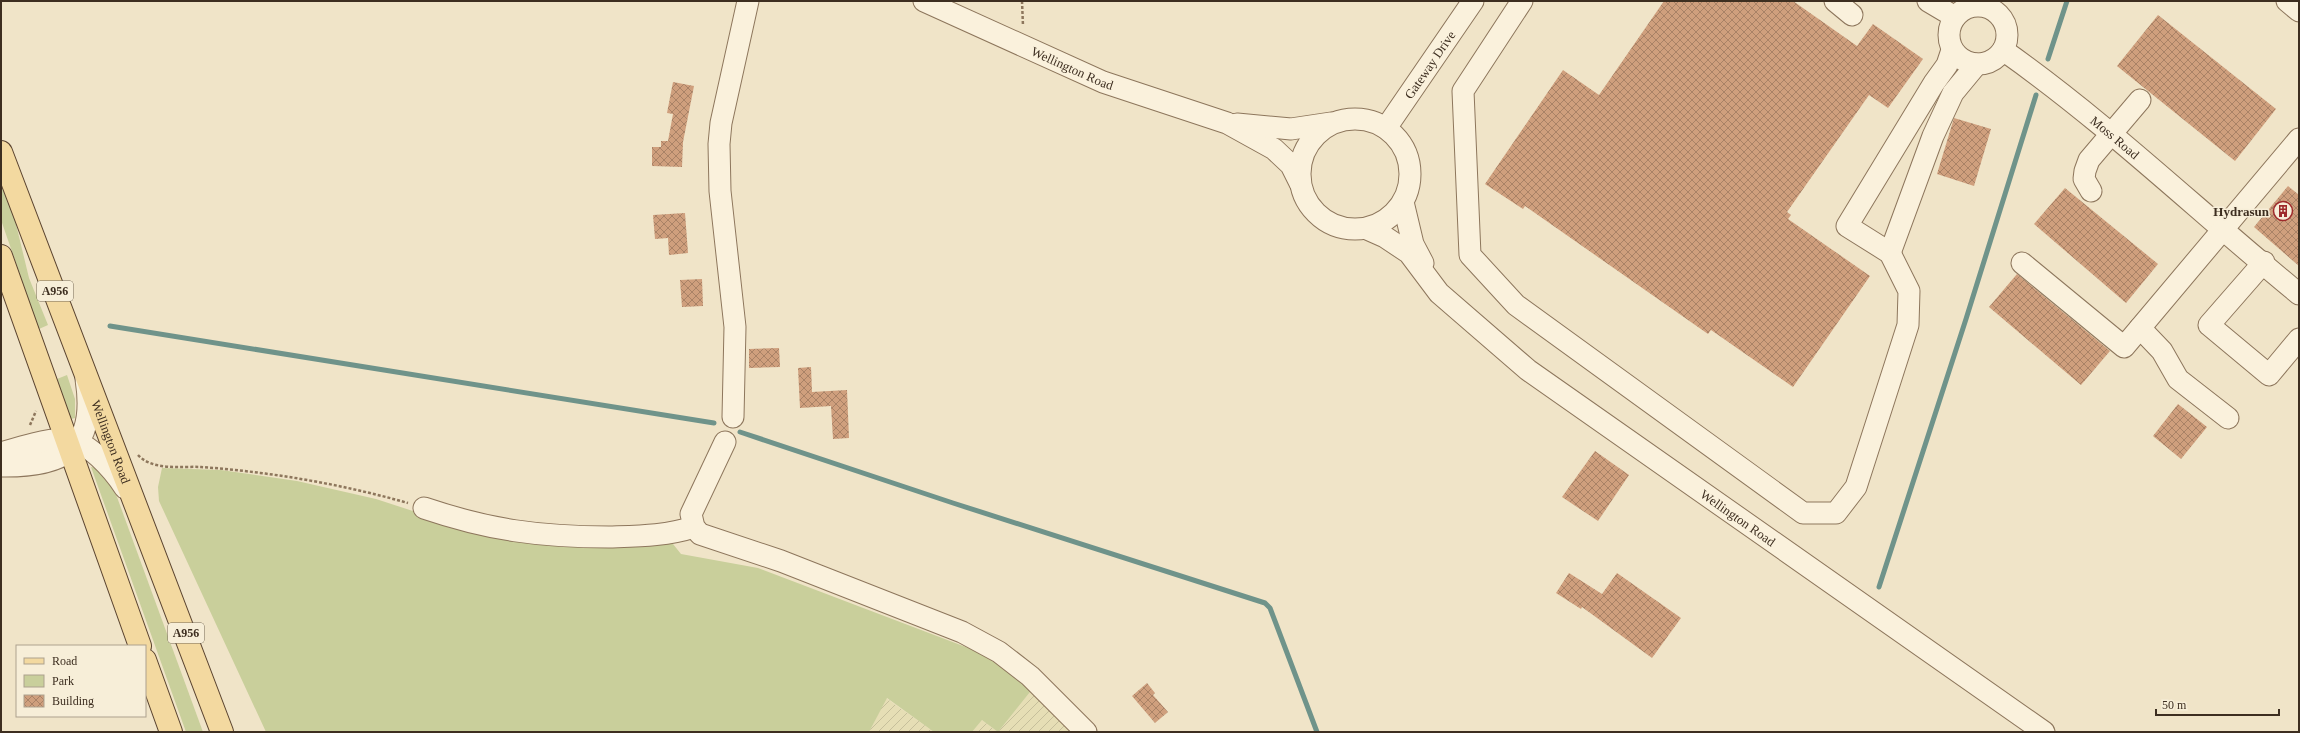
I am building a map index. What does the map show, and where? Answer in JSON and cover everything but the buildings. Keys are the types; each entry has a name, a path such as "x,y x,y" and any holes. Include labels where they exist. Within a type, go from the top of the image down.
{"main road":[{"name":"Wellington Road","path":"1,152 84,365 137,511 222,732"},
{"name":"A956","path":"1,256 71,445 140,645"},
{"path":"146,663 171,732"}],"street":[{"path":"733,417 735,327 720,191 719,144 721,123 748,1"},
{"name":"Wellington Road","path":"924,1 1022,44 1103,82 1227,123 1274,148 1291,165 1300,183"},
{"name":"Gateway Drive","path":"1386,128 1473,1"},
{"path":"1522,1 1463,91 1470,255 1516,304 1803,513 1836,513 1856,487 1908,325 1910,291 1890,253 1847,226 1934,83 1947,65 1952,50 1949,33 1955,17 1961,12 1974,7 1999,7 2006,34 2003,50 1996,58 1987,63 1977,64 1959,58 1952,50"},
{"path":"1835,1 1852,15"},
{"path":"1928,1 1955,17"},
{"path":"2287,1 2299,11"},
{"name":"Moss Road","path":"2003,50 2037,74 2112,134 2264,262 2299,294"},
{"path":"1890,253 1936,129 1953,93 1977,64"},
{"path":"2091,191 2084,179 2087,164 2140,100"},
{"path":"1353,119 1370,121 1386,128 1398,139 1406,154 1410,170 1409,187 1403,202 1394,214 1381,223 1367,229 1345,228 1324,220 1313,210 1305,198 1300,183 1300,168 1304,153 1312,140 1323,129 1336,122 1353,119"},
{"name":"Wellington Road","path":"1227,123 1291,129 1336,122"},
{"path":"2022,263 2124,347 2299,139"},
{"name":"Wellington Road","path":"1403,202 1413,244 1439,293"},
{"name":"Wellington Road","path":"1367,229 1385,237 1409,253 1439,293 1528,370 2044,732"},
{"path":"2264,262 2209,325 2269,375 2299,339"},
{"path":"2135,334 2162,351 2178,379 2228,418"},
{"path":"1,466 42,463 71,445 84,431 87,414 87,383 84,365"},
{"path":"725,442 694,507 692,520 694,527 704,536 781,561 962,632 999,652 1030,676 1086,732"},
{"path":"1,453 30,445 71,445 106,463 122,484 137,511"},
{"path":"424,508 464,521 498,529 547,535 636,536 676,532 694,527"}],"path":[{"path":"1022,1 1024,22 1022,44"},
{"path":"29,427 37,407"},
{"path":"134,451 151,464 223,469 318,482 383,496 424,508"}],"shaded area":[{"path":"1030,692 1041,698 1075,732 998,732"},
{"path":"886,698 934,732 869,732"},
{"path":"982,720 998,732 972,732"}],"green space":[{"path":"1,183 15,220 29,278 48,325 39,329 1,220"},
{"path":"67,375 75,399 75,418 71,419 57,379"},
{"path":"91,467 99,470 117,497 203,732 186,732"},
{"path":"162,468 221,470 297,481 376,499 419,513 673,544 681,554 758,568 979,652 1031,687 1030,692 998,732 982,720 972,732 934,732 887,698 869,732 266,732 159,501 158,487"}],"waterway":[{"path":"2048,59 2067,1"},
{"path":"1879,587 1966,319 2036,95"},
{"path":"110,326 714,423"},
{"path":"740,432 953,503 1265,603 1270,608 1317,732"}],"place":[{"name":"Hydrasun","path":"2283,211"}]}
